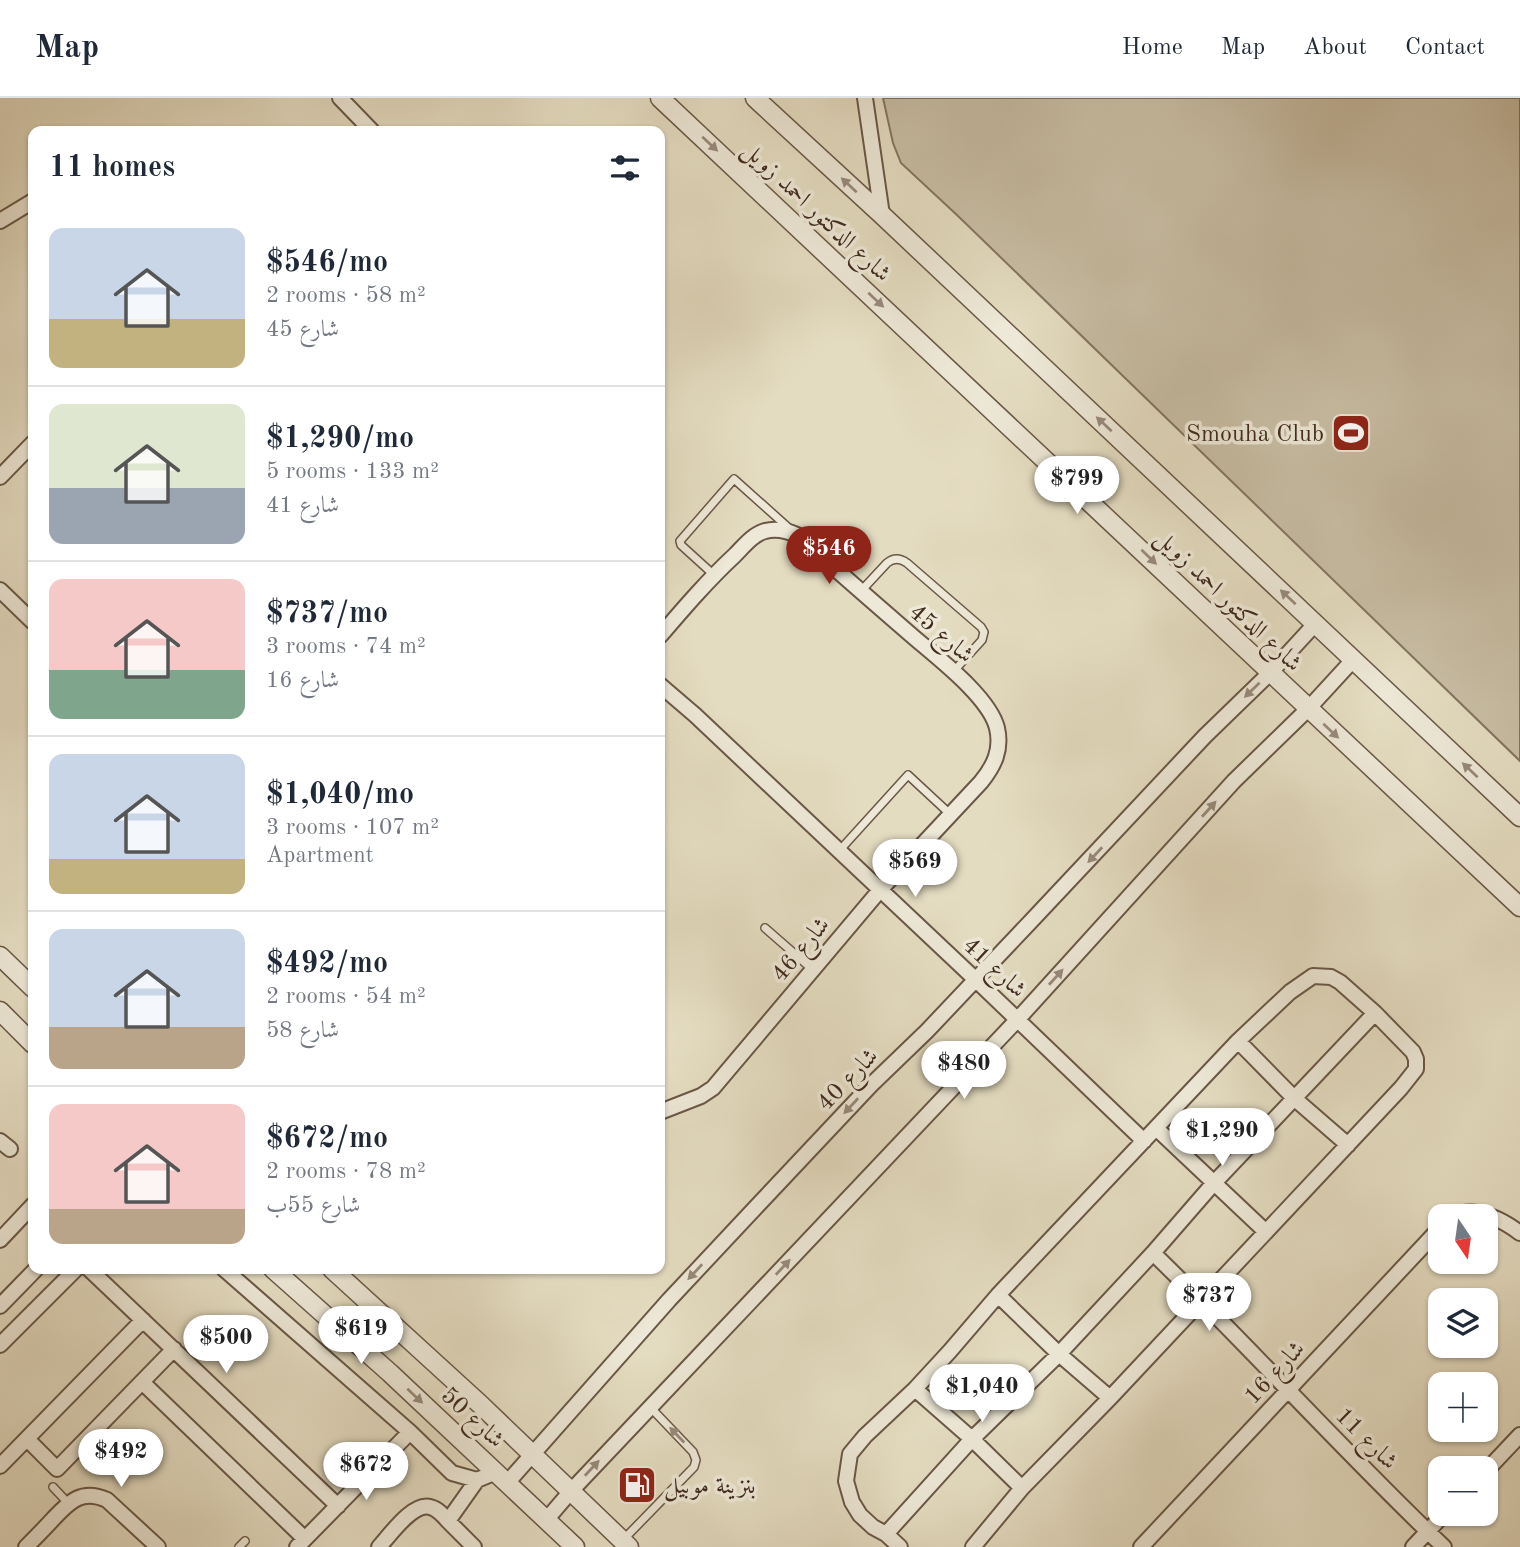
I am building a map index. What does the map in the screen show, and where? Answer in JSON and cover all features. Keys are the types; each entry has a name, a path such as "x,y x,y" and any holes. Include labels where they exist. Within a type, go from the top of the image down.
{"street":[{"path":"340,98 367,126"},
{"name":"شارع الدكتور احمد زويل","path":"660,98 1520,907"},
{"name":"شارع الدكتور احمد زويل","path":"755,98 1520,817"},
{"path":"865,98 882,215"},
{"path":"0,221 28,204"},
{"path":"0,478 28,448"},
{"path":"665,630 752,537 774,529 797,535"},
{"name":"شارع 45","path":"797,535 953,673 983,702 997,727"},
{"path":"0,590 28,617"},
{"name":"شارع 40","path":"501,1478 531,1455 669,1300 870,1085 927,1031 1205,736 1270,673 1316,623"},
{"path":"547,1519 571,1490 1017,1019 1234,782 1353,660"},
{"name":"شارع 41","path":"665,689 1144,1141"},
{"name":"شارع 46","path":"665,1110 701,1096 713,1088 880,890 981,782 992,768 997,755 997,727"},
{"path":"0,956 28,983"},
{"path":"900,1547 860,1515 852,1502 846,1481 850,1454 864,1436 915,1388 998,1295 1238,1041 1290,992 1313,976 1331,977 1340,982 1413,1052 1416,1069 1266,1233 1022,1488 973,1547"},
{"path":"0,1012 28,1039"},
{"path":"886,1534 972,1440 1153,1253 1213,1184 1375,1013"},
{"path":"1238,1041 1296,1099 1348,1145"},
{"path":"1156,1128 1266,1233"},
{"path":"0,1240 28,1210"},
{"path":"1498,1220 1520,1233"},
{"name":"شارع 16","path":"1141,1547 1428,1241"},
{"name":"شارع 11","path":"1153,1253 1444,1547"},
{"path":"0,1306 31,1274"},
{"path":"0,1345 71,1274"},
{"path":"94,1274 338,1506"},
{"path":"230,1274 410,1432 452,1473 477,1480 501,1478"},
{"name":"شارع 50","path":"279,1274 390,1373 575,1547"},
{"name":"شارع 50","path":"337,1274 482,1406 626,1544"},
{"path":"998,1295 1110,1398"},
{"path":"0,1466 143,1320"},
{"path":"27,1439 57,1469 174,1349"},
{"path":"142,1382 301,1543 410,1432"},
{"path":"915,1388 1022,1488"},
{"path":"1498,1458 1520,1435"},
{"path":"448,1521 477,1480"},
{"path":"26,1547 68,1503 88,1495 107,1500 158,1547"},
{"path":"380,1547 409,1515 421,1507 438,1510 474,1547"},
{"path":"1413,1547 1433,1526"}],"lane":[{"path":"714,575 681,545 680,541 734,479 797,535"},
{"path":"861,592 887,563 895,559 904,560 981,627 984,634 982,640 953,673"},
{"path":"839,852 908,775 950,814"},
{"path":"765,928 813,970"},
{"path":"626,1544 694,1468 696,1460 693,1452 650,1407"},
{"path":"52,1487 68,1503"}],"shaded area":[{"name":"Smouha Club","path":"883,98 1520,98 1520,761 901,163 893,143"}],"place":[{"name":"Smouha Club","path":"1351,433"},
{"name":"بنزينة موبيل","path":"637,1485"}]}
